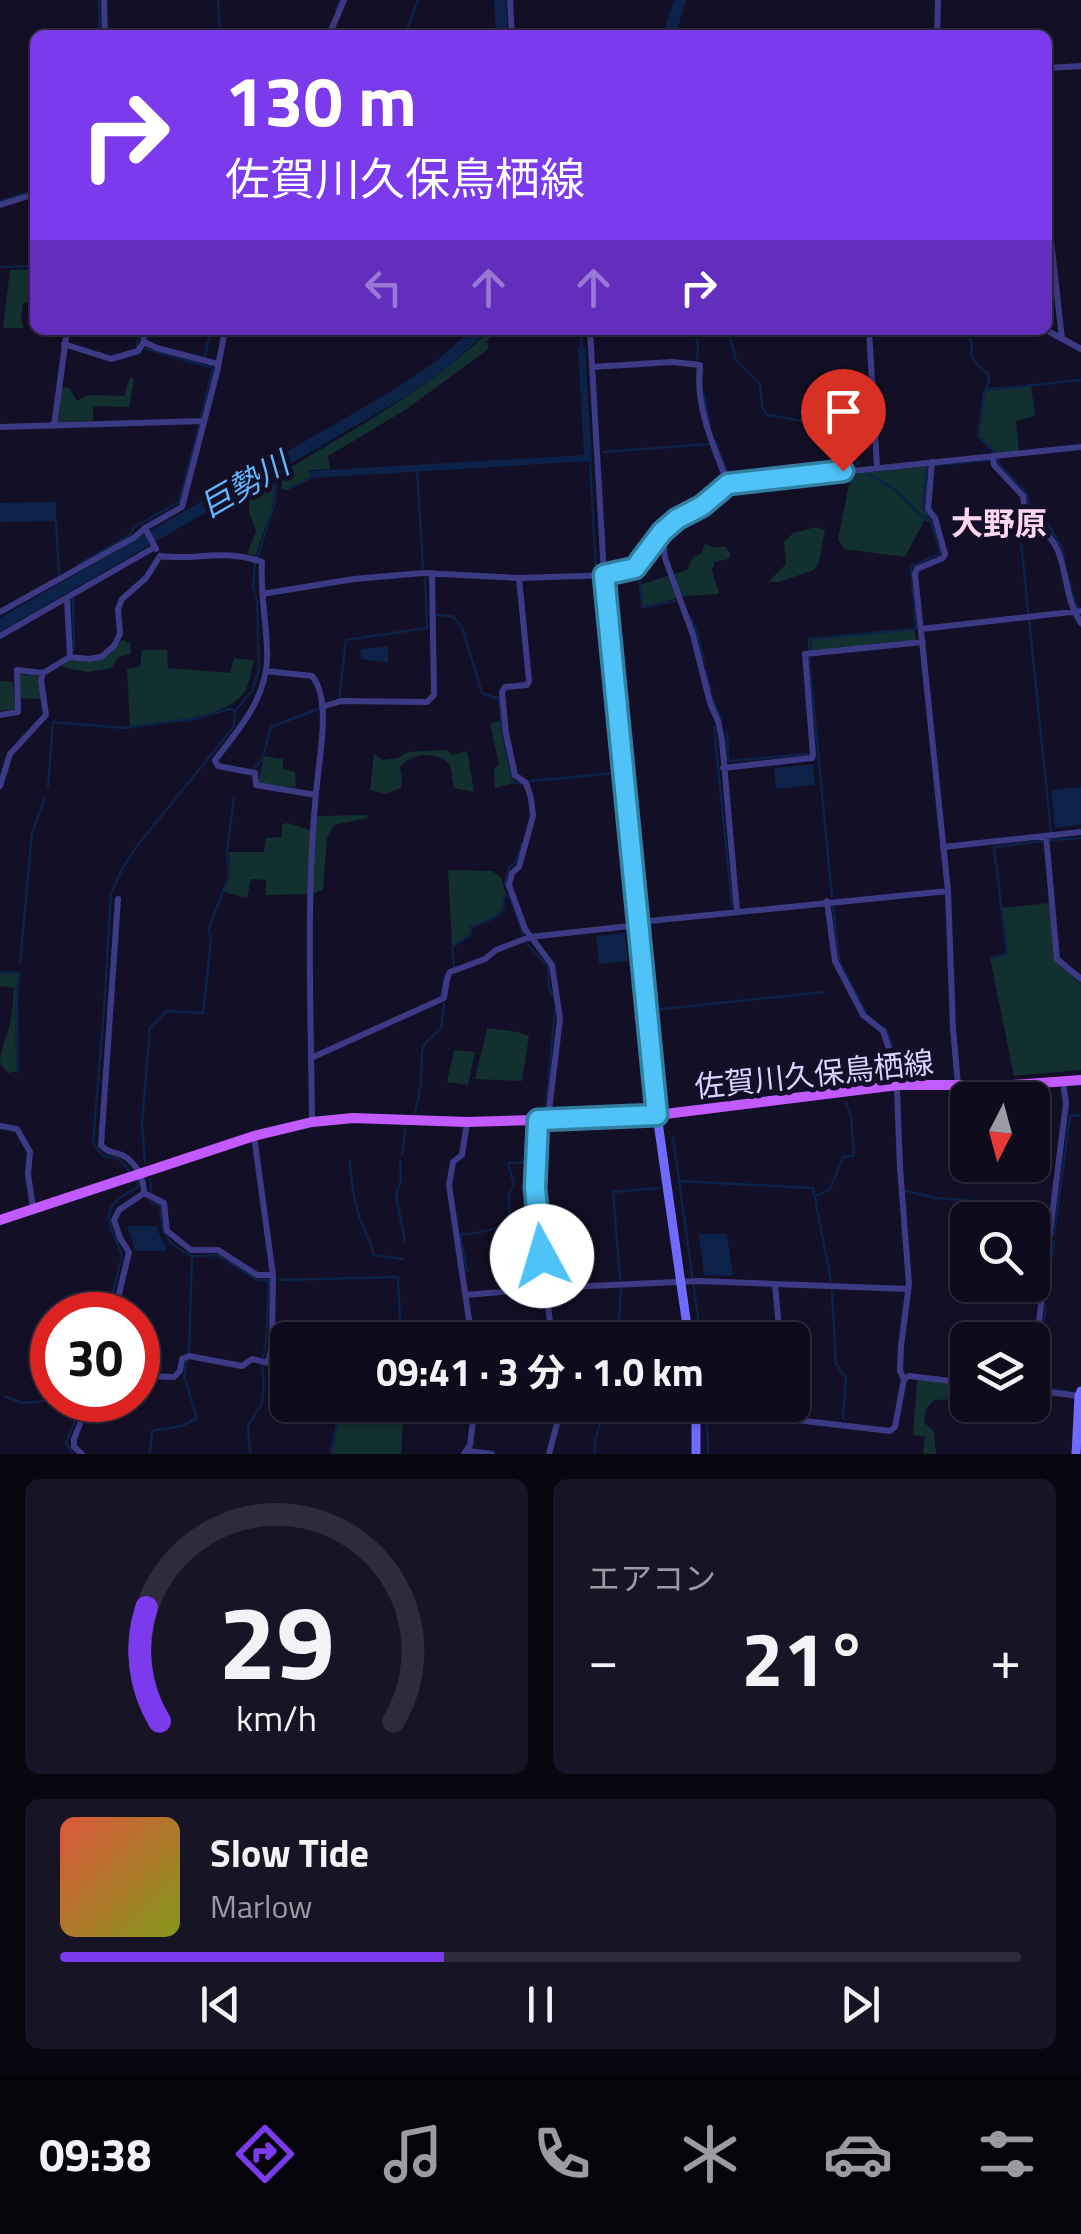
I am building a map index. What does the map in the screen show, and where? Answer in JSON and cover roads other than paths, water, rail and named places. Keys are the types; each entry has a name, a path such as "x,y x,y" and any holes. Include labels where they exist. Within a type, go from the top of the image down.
{"main road":[{"name":"佐賀川久保鳥栖線","path":"1050,1082 1081,1080"},
{"name":"佐賀川久保鳥栖線","path":"33,1209 254,1136 312,1122 353,1118 467,1122 657,1115 898,1085 950,1085"},
{"path":"0,1220 33,1209"}],"street":[{"path":"104,0 106,30"},
{"path":"331,30 344,0"},
{"path":"510,0 512,30"},
{"path":"937,30 938,0"},
{"path":"1052,68 1081,66"},
{"path":"0,205 30,196"},
{"path":"1052,249 1062,338"},
{"path":"1052,333 1081,349"},
{"path":"54,426 65,335"},
{"path":"64,344 110,359 138,351 143,335"},
{"path":"0,612 182,507 224,335"},
{"path":"590,335 604,575 657,1115 688,1322"},
{"path":"869,335 878,467"},
{"path":"144,342 218,364"},
{"path":"592,367 700,364 698,383 706,428 728,484"},
{"path":"0,428 204,422"},
{"path":"262,594 354,578 432,574 519,578 604,575 635,568 662,532 728,484 1081,447"},
{"path":"993,456 994,465 1023,496 1026,513 1053,542 1060,556 1069,601 1081,623"},
{"path":"932,462 928,509 935,518 944,554 915,574 948,891 958,1082"},
{"path":"146,528 160,556"},
{"path":"662,532 665,558 718,721 737,911"},
{"path":"0,636 155,546"},
{"path":"160,556 218,554 262,562 266,671 258,701 215,760 218,766 255,773 256,784 316,794"},
{"path":"0,715 18,712 17,670 43,673 70,657 101,657 114,646 120,634 118,609 122,599 146,578 160,556"},
{"path":"322,707 341,700 426,702 434,696 432,574"},
{"path":"519,578 529,682 505,687 502,692 515,774 526,783 533,816 519,866 508,884 530,936 552,965 559,1002 560,1019 535,1188 550,1322"},
{"path":"67,598 70,657"},
{"path":"921,629 1078,612"},
{"path":"723,768 812,758 805,654 922,642"},
{"path":"266,671 312,676 322,707 312,830 312,1122"},
{"path":"0,786 10,754 46,715 43,673"},
{"path":"943,847 1046,840 1081,832"},
{"path":"1046,840 1057,959 1081,979"},
{"path":"311,1058 444,998 450,972 530,936 948,891"},
{"path":"118,899 101,1145 129,1160 144,1179 144,1193"},
{"path":"810,1422 890,1431 895,1428 904,1379 900,1371 900,1346 908,1290 899,1079 883,1031 863,1015 834,961 827,902"},
{"path":"1039,1322 1066,1103 1063,1081"},
{"path":"467,1122 462,1155 453,1162 449,1185 470,1322"},
{"path":"0,1126 18,1129 30,1152 28,1174 33,1209"},
{"path":"160,1377 174,1377 180,1371 182,1359 190,1356 242,1366 252,1360 268,1362 272,1345 273,1276 254,1136"},
{"path":"144,1193 164,1202 167,1231 191,1250 218,1250 257,1275 273,1276"},
{"path":"119,1292 128,1252 114,1220 119,1210 144,1193"},
{"path":"466,1295 685,1281 908,1290"},
{"path":"775,1284 778,1322"},
{"path":"904,1379 908,1376 950,1381"},
{"path":"1050,1392 1080,1394 1076,1454"},
{"path":"81,1422 74,1447 82,1454"},
{"path":"473,1422 467,1452 492,1454"},
{"path":"549,1454 557,1422"},
{"path":"696,1454 704,1422"}],"water":[{"path":"494,0 506,0 508,30 496,30"},
{"path":"578,347 585,347 592,461 311,478 310,471 584,455"},
{"path":"56,502 56,521 0,522 0,503"},
{"path":"388,646 388,663 361,659 360,649"},
{"path":"813,764 815,785 776,789 774,768"},
{"path":"1081,787 1081,825 1055,828 1051,790"},
{"path":"625,933 628,961 599,964 596,936"},
{"path":"127,1226 157,1226 166,1251 136,1251"},
{"path":"699,1234 727,1234 733,1276 704,1275"}],"waterway":[{"path":"99,0 100,30"},
{"path":"218,0 220,30"},
{"path":"336,10 340,0"},
{"path":"407,30 418,0"},
{"name":"巨勢川","path":"671,30 680,0"},
{"path":"0,201 30,192"},
{"path":"0,267 30,266"},
{"path":"137,346 138,335"},
{"path":"205,356 210,335"},
{"name":"巨勢川","path":"0,625 395,396 441,365 474,335"},
{"path":"581,335 582,348"},
{"path":"696,335 697,358"},
{"path":"729,335 736,360 760,384 762,407 767,415 816,423 859,464"},
{"path":"968,335 971,354 988,374 989,382 978,436 995,452"},
{"path":"146,349 213,368 201,417"},
{"path":"702,378 703,369"},
{"path":"988,390 1081,380"},
{"path":"704,394 710,426"},
{"path":"78,565 179,502 199,426"},
{"path":"715,441 730,479"},
{"path":"603,452 710,444"},
{"path":"129,1171 119,1159 102,1155 93,1143 111,893 137,846 234,726 235,711 252,691 259,670 255,564 274,506 277,475 289,456"},
{"path":"936,465 990,460"},
{"path":"998,460 1026,493 1031,511 1050,528 1064,558"},
{"path":"590,461 596,570 648,1096"},
{"path":"927,467 923,507 929,516"},
{"path":"417,469 423,568"},
{"path":"810,650 811,639 916,629 911,567 939,555 940,551 930,518 924,518 894,489 866,473"},
{"path":"290,488 313,476"},
{"path":"687,517 701,512 727,489"},
{"path":"1022,512 1018,514 1051,831"},
{"path":"56,521 59,574"},
{"path":"659,542 638,570 643,607 675,601"},
{"path":"1068,576 1078,608"},
{"path":"339,698 346,640 427,628 425,579"},
{"path":"73,598 74,650"},
{"path":"436,615 453,616 462,627 482,693 499,699 513,782 522,783"},
{"path":"690,616 704,662"},
{"path":"809,658 832,897"},
{"path":"706,671 722,720"},
{"path":"253,769 262,760 271,727 318,709"},
{"path":"48,787 53,722 125,728 234,710"},
{"path":"714,727 732,906"},
{"path":"727,731 728,761 809,754"},
{"path":"531,781 614,773"},
{"path":"20,964 32,833 45,797"},
{"path":"145,1163 142,1123 150,1028 167,1011 203,1013 209,928 229,876 227,852 234,797"},
{"path":"1050,840 1081,838"},
{"path":"990,958 1007,954 994,847 1042,841"},
{"path":"522,844 505,882 523,934"},
{"path":"454,966 452,947 470,935 471,927 494,918 504,909 503,899 508,895"},
{"path":"833,905 839,961 866,1012"},
{"path":"526,943 548,966 553,997"},
{"path":"0,972 19,973 17,1072"},
{"path":"441,995 446,974"},
{"path":"653,1010 824,992"},
{"path":"415,1112 422,1051 441,1029 444,1004"},
{"path":"546,1108 555,1010"},
{"path":"883,1027 901,1072"},
{"path":"816,1196 830,1189 843,1157 854,1156 851,1116 846,1103"},
{"path":"1054,1235 1070,1116 1081,1115"},
{"path":"542,1145 543,1128"},
{"path":"402,1154 405,1130"},
{"path":"673,1137 699,1322"},
{"path":"510,1218 508,1196 514,1184 508,1163 530,1162 534,1150"},
{"path":"400,1160 401,1180 396,1195 405,1242"},
{"path":"350,1161 355,1201 373,1255 403,1259"},
{"path":"150,1179 151,1191"},
{"path":"113,1292 122,1256 109,1214 117,1200 139,1186 137,1181"},
{"path":"679,1181 813,1188 831,1281"},
{"path":"620,1279 613,1192 660,1188"},
{"path":"906,1191 974,1202"},
{"path":"151,1202 160,1205 170,1242 192,1256 189,1353"},
{"path":"467,1271 460,1234 507,1226"},
{"path":"1051,1261 1054,1241"},
{"path":"194,1256 217,1255 257,1280 269,1280 263,1357"},
{"path":"1050,1275 1051,1267"},
{"path":"279,1280 398,1277 400,1322"},
{"path":"619,1322 621,1287"},
{"path":"832,1292 836,1364 846,1378 843,1418"},
{"path":"1046,1305 1036,1385 1068,1392"},
{"path":"150,1454 152,1431 182,1426 197,1418 184,1376 187,1360"},
{"path":"250,1454 248,1426 262,1403 262,1365"},
{"path":"4,1396 30,1402"},
{"path":"73,1454 66,1443 74,1422"},
{"path":"332,1454 337,1422"},
{"path":"595,1454 600,1422"},
{"path":"707,1422 708,1454"}],"district":[{"name":"大野原","path":"999,523"}]}
